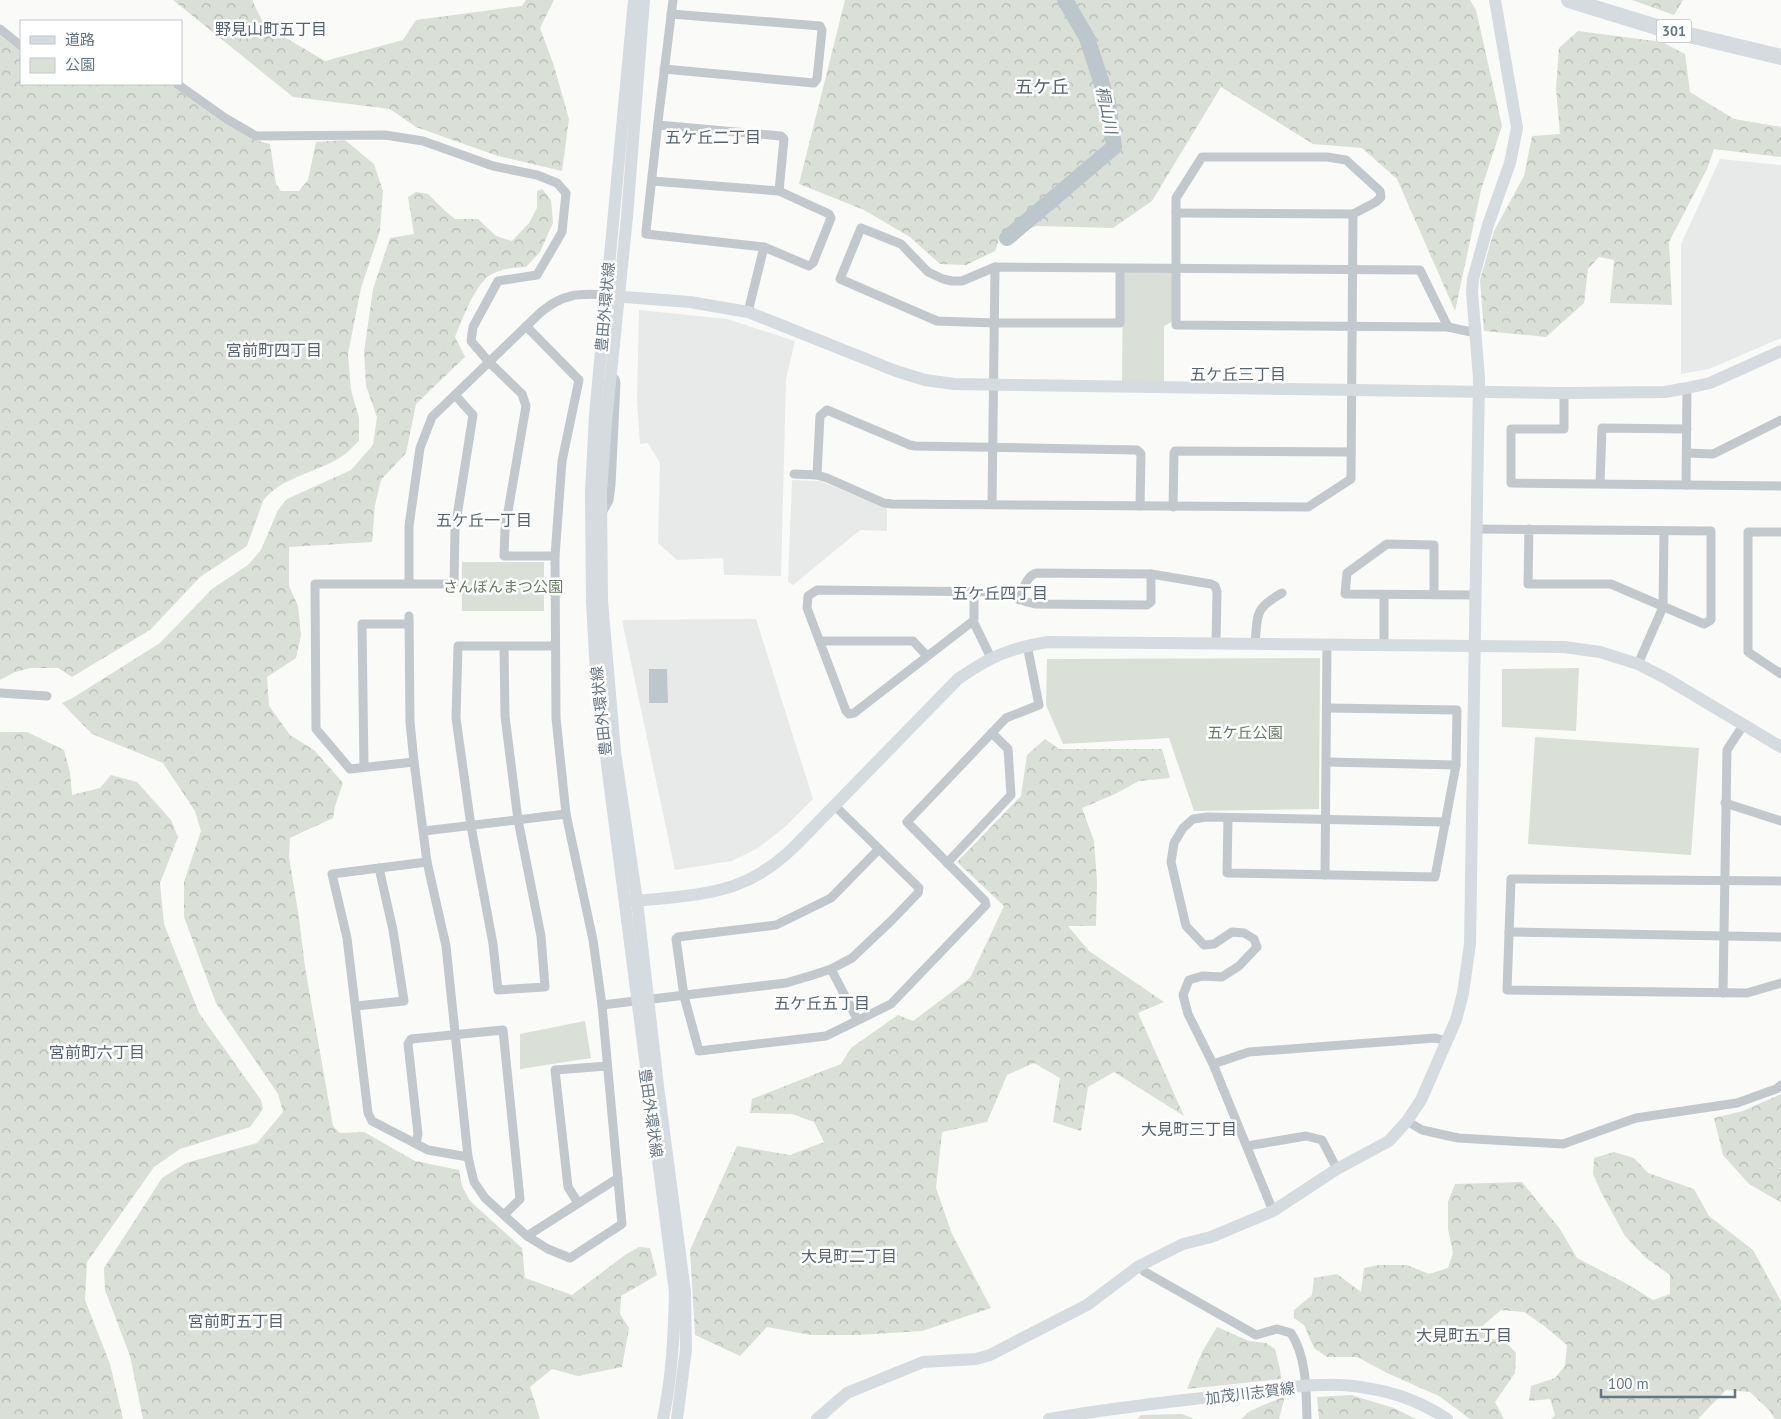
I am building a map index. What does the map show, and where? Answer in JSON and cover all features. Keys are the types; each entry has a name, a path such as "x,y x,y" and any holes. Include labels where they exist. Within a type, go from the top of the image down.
{"highway":[{"name":"301","path":"1569,0 1660,28 1781,57"}],"street":[{"name":"豊田外環状線","path":"634,0 612,296 611,369 602,484 602,601 615,752 675,1292 674,1349 669,1391 663,1419"},
{"name":"豊田外環状線","path":"644,0 627,217 612,296 595,416 591,492 592,602 596,673 658,1086 685,1292 686,1349 677,1419"},
{"path":"652,181 778,191 829,214 831,218 813,263 809,266 764,247 646,234 664,68 673,0"},
{"path":"817,1419 847,1393 923,1362 976,1359 990,1354 1087,1305 1139,1266 1182,1244 1211,1237 1273,1212 1337,1169 1389,1140 1407,1120 1421,1100 1456,1020 1463,992 1470,944 1479,391 1472,292 1473,279 1488,225 1510,163 1516,128 1495,0"},
{"path":"664,68 814,83 817,79 822,30 820,26 671,14"},
{"path":"0,29 20,45"},
{"path":"178,85 225,118 256,136 384,135 422,141 493,166 537,175 557,183 566,193 562,232 537,275 498,281 473,327 471,341 488,362 522,394 526,406 505,529 504,556 555,556"},
{"path":"658,125 781,136 784,139 778,191"},
{"path":"1176,213 1353,214 1376,202 1381,196 1380,191 1346,160 1327,157 1202,157 1176,198 1176,213 1176,268 1176,325 1448,327 1476,333"},
{"path":"794,474 817,475 884,503 1308,507 1351,479 1353,214"},
{"path":"1120,268 1120,323 937,321 840,279 861,228 901,244 928,272 943,279 962,281 995,267 1420,270 1448,327"},
{"path":"748,312 764,247"},
{"path":"992,504 995,267"},
{"path":"409,583 409,526 420,448 432,417 553,302 574,295 690,302 748,312 896,371 925,380 954,384 1665,392 1710,383 1781,351"},
{"path":"364,766 362,624 409,620 410,722 414,762 427,862 446,946 468,1157 474,1182 485,1198 527,1236 548,1249 570,1258 622,1224 607,1066 605,1005 566,814 556,718 555,556 562,461 579,380 526,326"},
{"path":"1686,485 1687,388"},
{"path":"1564,392 1564,429 1511,429 1511,483 1781,486"},
{"path":"414,762 350,769 316,729 315,584 454,584 455,529 473,415 455,395"},
{"path":"817,475 820,416 827,410 910,446 1137,450 1141,454 1140,506"},
{"path":"1687,453 1713,454 1781,420"},
{"path":"1600,483 1602,428 1687,429"},
{"path":"1173,506 1175,451 1351,452"},
{"path":"1476,529 1529,529 1712,531 1710,620 1704,624 1611,584 1528,584 1529,529"},
{"path":"1638,664 1663,607 1664,531"},
{"path":"1781,532 1748,532 1748,652 1781,674"},
{"path":"1434,595 1434,545 1387,544 1346,573 1345,594 1384,595 1434,595 1476,595"},
{"path":"1019,600 1029,577 1035,573 1151,574 1212,584 1217,592 1216,643"},
{"path":"973,621 854,714 849,714 807,608 808,596 817,590 1003,592 1019,600 1036,604 1147,605 1151,602 1151,574"},
{"path":"974,593 973,621 990,658"},
{"path":"1256,643 1260,608 1265,603 1282,594"},
{"path":"1384,595 1384,645"},
{"path":"821,641 914,642 927,656"},
{"path":"631,901 711,893 730,888 754,877 783,858 958,679 990,658 1028,645 1056,642 1256,643 1573,648 1600,652 1638,664 1667,679 1781,747"},
{"path":"879,849 831,898 776,925 678,937 675,942 681,996 698,1049 701,1052 826,1036 857,1019 891,1004 986,905 985,901 907,822 1006,718 1039,705 1028,645"},
{"path":"1325,875 1327,645"},
{"path":"504,646 505,716 518,820 541,936 545,987 498,990 493,944 471,826 456,718 458,646 504,646 555,646"},
{"path":"0,693 47,696"},
{"path":"1228,818 1227,873 1435,876 1456,765 1457,710 1327,708"},
{"path":"1723,993 1727,750 1744,724"},
{"path":"948,863 1011,795 1008,749 992,733"},
{"path":"1327,762 1456,765"},
{"path":"1725,803 1781,821"},
{"path":"605,1005 786,983 831,969 852,958 863,949 918,893 919,888 834,805"},
{"path":"424,831 566,814"},
{"path":"1273,1212 1213,1064 1188,1014 1183,995 1189,980 1202,976 1222,977 1239,966 1257,948 1254,939 1244,932 1232,932 1214,944 1204,944 1186,926 1171,862 1174,842 1183,828 1193,819 1207,817 1446,822"},
{"path":"427,862 332,874 347,938 368,1113 372,1120 428,1150 468,1157"},
{"path":"356,1006 404,1001 393,930 379,868"},
{"path":"1781,881 1511,879 1507,990 1747,993 1781,983"},
{"path":"1509,932 1781,936"},
{"path":"831,969 857,1019"},
{"path":"416,1144 418,1134 408,1044 411,1039 503,1030 520,1199 504,1215"},
{"path":"1213,1064 1249,1052 1435,1038 1447,1041"},
{"path":"578,1203 568,1187 555,1070 607,1066"},
{"path":"1407,1120 1422,1130 1458,1138 1563,1144 1636,1118 1737,1103 1776,1089 1781,1085"},
{"path":"1247,1146 1306,1136 1322,1140 1337,1169"},
{"path":"527,1236 618,1178"},
{"path":"1139,1266 1144,1272 1256,1335 1277,1329 1291,1333 1298,1344 1306,1386 1307,1419"},
{"name":"加茂川志賀線","path":"1048,1419 1156,1403 1306,1386 1341,1385 1398,1395 1418,1403 1447,1419"}],"shaded area":[{"path":"1720,159 1781,165 1781,338 1709,369 1681,374 1681,244"},
{"path":"639,310 727,319 795,341 786,379 781,576 724,575 723,558 677,560 658,543 660,463 648,443 640,444 637,401"},
{"path":"792,480 820,481 887,508 887,531 860,530 793,585 788,582"},
{"path":"756,619 813,799 785,827 758,848 732,861 675,870 622,620"},
{"path":"649,669 667,669 668,703 649,703"}],"green space":[{"path":"173,0 252,0 264,25 325,61 403,40 416,20 522,6 526,0 554,0 540,28 554,66 569,119 562,171 498,156 416,127 390,109 293,97"},
{"path":"845,0 1470,0 1476,10 1502,126 1481,190 1455,311 1397,179 1362,148 1313,144 1221,87 1152,201 1113,228 1037,226 999,239 995,251 966,265 940,264 910,237 864,210 799,184"},
{"path":"1632,0 1683,0 1674,15"},
{"path":"1578,31 1662,42 1685,54 1690,92 1734,119 1781,127 1781,157 1714,149 1707,169 1669,242 1672,305 1610,303 1614,260 1599,257 1588,269 1584,303 1546,337 1484,331 1480,280 1494,231 1524,176 1532,136 1560,134 1556,89 1559,48"},
{"path":"0,35 20,51 20,85 170,85 221,121 255,140 270,144 276,184 281,191 299,191 308,180 316,142 345,140 374,164 383,191 380,231 361,288 348,354 351,390 359,418 359,441 341,457 289,481 270,493 263,501 247,546 200,577 150,630 72,677 58,668 31,668 15,672 0,680"},
{"path":"542,189 551,200 553,223 540,252 526,267 504,269 492,274 480,285 475,293 455,337 465,357 416,404 406,453 381,480 375,505 372,542 289,547 289,586 298,606 301,635 296,658 267,677 269,706 290,735 314,750 343,783 333,818 290,838 289,857 305,967 333,1126 340,1133 364,1132 415,1161 459,1170 462,1186 470,1201 522,1248 525,1278 572,1295 625,1255 639,1247 650,1248 657,1275 621,1296 620,1314 629,1328 622,1367 578,1376 552,1369 530,1387 540,1419 143,1419 130,1356 105,1290 104,1268 162,1178 186,1163 257,1143 283,1112 278,1094 216,1003 184,917 184,882 201,831 195,811 163,763 92,734 62,703 160,643 212,589 248,565 261,550 278,510 287,499 351,470 373,445 377,417 366,386 364,352 373,289 390,238 414,234 408,197 416,192 428,194 455,219 478,219 496,236 512,241 529,223 537,208 537,191"},
{"path":"1123,272 1172,272 1172,322 1164,326 1164,382 1122,381"},
{"name":"さんぼんまつ公園","path":"462,562 544,562 544,611 462,611"},
{"name":"五ケ丘公園","path":"1320,658 1319,809 1194,811 1169,738 1063,744 1046,705 1047,659"},
{"path":"1579,668 1576,731 1502,727 1502,669"},
{"path":"0,732 27,732 64,750 70,772 72,795 100,788 111,775 137,782 171,820 178,837 160,883 164,924 199,1013 261,1100 263,1109 250,1127 180,1149 154,1167 87,1262 85,1300 110,1364 123,1419 0,1419"},
{"path":"1535,737 1699,748 1691,855 1528,844"},
{"path":"1045,739 1059,749 1162,749 1170,778 1139,781 1082,808 1094,841 1097,881 1096,926 1068,926 1089,951 1164,1002 1138,1013 1184,1116 1114,1072 1088,1087 1081,1131 1053,1122 1060,1078 1034,1063 1007,1075 987,1122 942,1132 936,1188 952,1234 991,1308 922,1331 857,1335 811,1335 767,1327 740,1356 695,1335 690,1250 737,1146 790,1155 824,1142 814,1122 792,1114 750,1113 752,1099 841,1064 851,1048 898,1015 913,1021 970,978 1004,906 957,862 1021,796 1027,755"},
{"path":"585,1021 591,1058 520,1069 520,1034"},
{"path":"1781,1094 1781,1205 1780,1202 1749,1184 1723,1155 1714,1118 1743,1111"},
{"path":"1614,1152 1634,1158 1648,1173 1694,1189 1709,1216 1753,1250 1781,1301 1781,1419 1775,1419 1770,1411 1750,1392 1726,1390 1698,1419 1551,1419 1555,1415 1550,1399 1529,1401 1531,1386 1555,1378 1565,1366 1567,1345 1524,1312 1501,1310 1480,1328 1487,1338 1506,1342 1516,1353 1515,1373 1495,1402 1504,1419 1470,1419 1439,1396 1387,1373 1357,1357 1327,1357 1314,1348 1304,1325 1294,1318 1294,1310 1312,1295 1314,1278 1337,1274 1361,1292 1364,1268 1379,1265 1407,1265 1429,1274 1448,1268 1453,1253 1448,1229 1448,1202 1455,1184 1522,1182 1560,1229 1577,1258 1653,1300 1670,1294 1670,1275 1646,1258 1625,1236 1593,1174 1594,1158"},
{"path":"1217,1327 1249,1341 1266,1343 1275,1349 1281,1379 1187,1389 1202,1352"},
{"path":"1351,1395 1394,1408 1416,1419 1319,1419 1317,1397"},
{"path":"1285,1396 1279,1419 1241,1419 1250,1411"},
{"path":"1182,1414 1194,1419 1137,1419 1141,1415"}],"waterway":[{"name":"桐山川","path":"1007,238 1114,147 1108,103 1087,38 1065,0"}],"district":[{"name":"野見山町五丁目","path":"271,29"},
{"name":"五ケ丘","path":"1042,86"},
{"name":"五ケ丘二丁目","path":"713,137"},
{"name":"宮前町四丁目","path":"274,350"},
{"name":"五ケ丘三丁目","path":"1238,374"},
{"name":"五ケ丘一丁目","path":"484,520"},
{"name":"五ケ丘四丁目","path":"1000,593"},
{"name":"五ケ丘五丁目","path":"822,1003"},
{"name":"宮前町六丁目","path":"97,1052"},
{"name":"大見町三丁目","path":"1189,1129"},
{"name":"大見町二丁目","path":"849,1256"},
{"name":"宮前町五丁目","path":"236,1321"},
{"name":"大見町五丁目","path":"1464,1335"}]}
